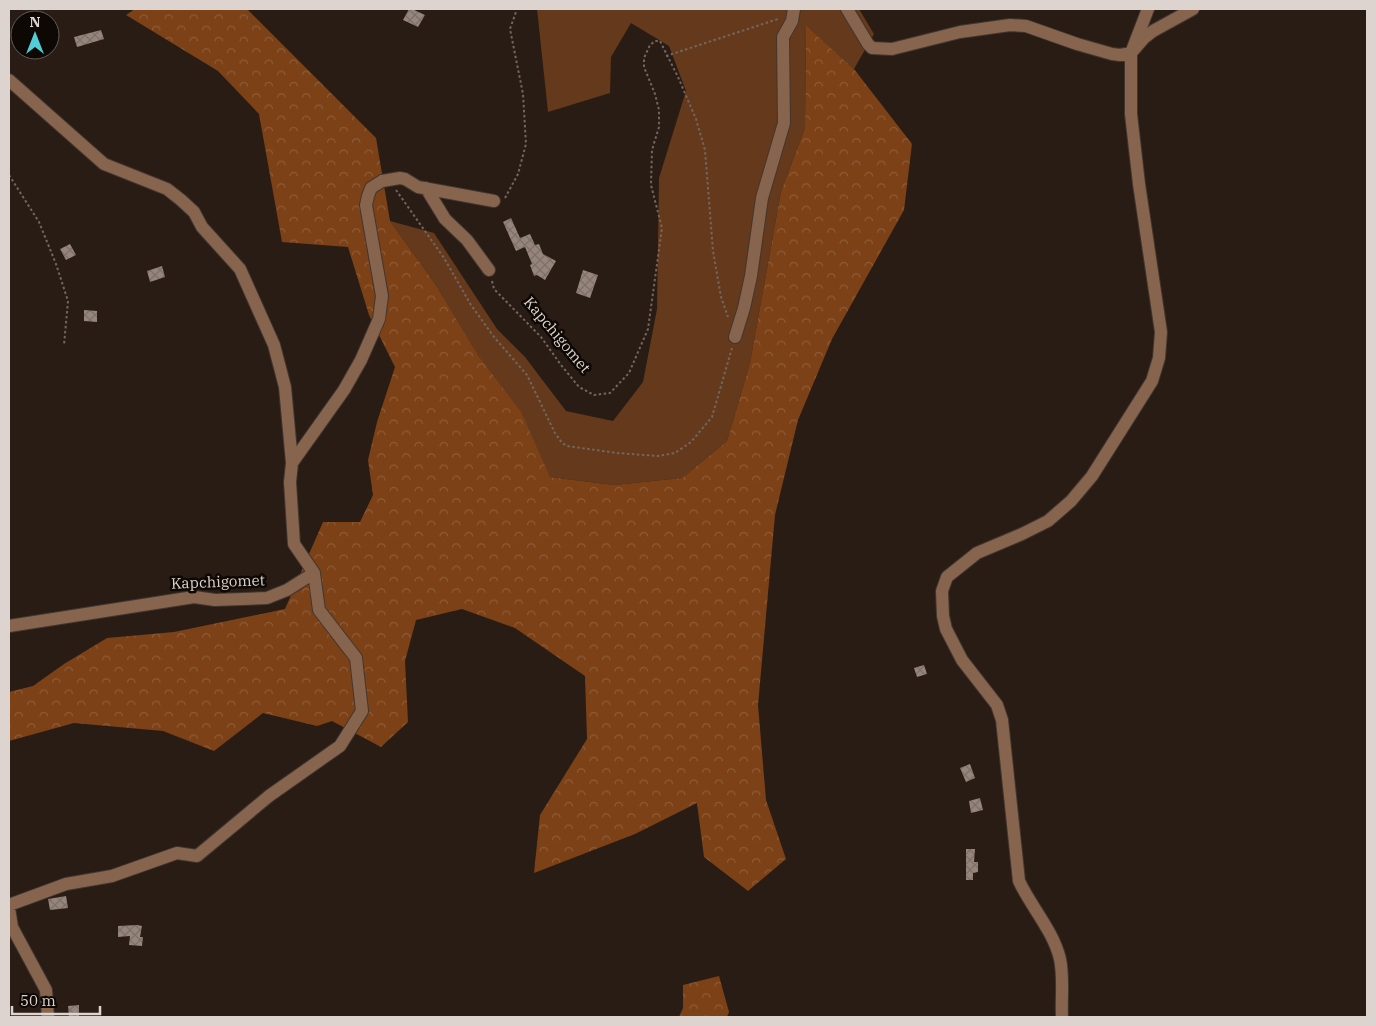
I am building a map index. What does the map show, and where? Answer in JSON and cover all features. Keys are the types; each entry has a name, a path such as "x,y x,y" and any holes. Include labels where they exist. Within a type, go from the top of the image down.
{"street":[{"path":"847,9 872,48 892,49 960,32 1010,25 1026,26 1120,55 1131,53 1153,31 1193,9"},
{"path":"1062,1017 1062,972 1059,958 1042,919 1026,896 1019,880 1002,720 997,705 962,660 946,629 943,616 942,591 947,577 977,553 1048,521 1071,501 1092,476 1152,380 1159,358 1161,332 1139,184 1131,114 1131,53 1148,9"},
{"path":"735,337 751,276 762,198 776,146 783,129 785,110 783,37 794,12"},
{"path":"9,80 104,164 166,189 181,200 194,212 202,226 240,269 274,345 285,387 292,463 290,482 294,544 314,573 319,610 356,658 362,711 340,746 269,796 197,856 177,854 112,876 66,884 9,907 12,927 46,990 48,1017"},
{"path":"292,463 344,390 379,318 382,296 366,205 371,188 382,181 405,179 418,187 494,201"},
{"path":"426,188 445,219 467,240 489,270"},
{"name":"Kapchigomet","path":"9,626 194,597 215,600 267,598 287,590 314,573"}],"path":[{"path":"494,201 504,200 518,174 526,144 523,94 510,29 517,9"},
{"path":"666,56 794,12"},
{"name":"Kapchigomet","path":"489,270 494,289 541,336 560,365 580,387 594,395 610,393 618,387 629,373 648,329 662,228 651,185 652,150 659,127 659,110 644,67 644,58 650,44 660,41 692,110 705,150 713,251 721,298 735,337"},
{"path":"9,175 39,222 56,264 68,301 64,344"},
{"path":"389,180 444,258 471,305 494,337 527,374 555,433 562,443 567,446 658,456 675,453 691,442 712,416 735,337"}],"shaded area":[{"path":"537,9 859,9 874,34 854,69 806,27 805,128 781,191 750,363 727,441 682,478 614,485 550,477 436,285 390,221 434,233 497,329 525,357 566,411 613,421 643,382 657,309 659,178 686,91 669,46 631,23 611,57 610,93 548,112"}],"green space":[{"path":"135,9 247,9 376,138 390,221 436,285 479,357 521,412 550,477 614,485 682,478 727,441 750,363 781,191 805,128 806,26 854,69 912,144 904,210 832,339 798,420 775,515 758,705 766,800 786,859 748,891 704,857 697,803 635,834 534,873 540,815 587,739 585,676 515,628 462,609 416,620 405,661 408,722 381,747 332,721 317,726 263,713 214,751 163,731 74,723 9,741 9,692 33,686 64,664 107,638 174,632 285,609 323,522 360,522 373,495 368,460 377,422 395,367 369,315 348,247 282,242 259,114 218,71 126,15"},
{"path":"719,976 729,1012 727,1017 679,1017 683,1008 683,985"}],"building":[{"path":"409,9 425,15 418,27 403,20"},
{"path":"101,30 104,39 77,47 74,37"},
{"path":"511,218 520,238 530,234 535,245 539,244 543,254 556,261 545,280 537,275 534,276 530,265 532,264 525,247 516,251 503,222"},
{"path":"70,244 76,255 66,260 60,249"},
{"path":"162,266 165,277 150,282 147,271"},
{"path":"583,270 598,275 590,298 576,293"},
{"path":"84,310 97,311 97,322 84,321"},
{"path":"924,665 927,674 917,677 914,668"},
{"path":"970,764 975,778 966,782 960,768"},
{"path":"980,798 983,810 971,813 969,801"},
{"path":"966,849 975,849 974,862 978,862 978,872 973,873 973,880 966,880"},
{"path":"66,896 68,908 50,910 48,899"},
{"path":"118,926 142,926 140,937 143,937 142,946 129,945 130,936 118,937"},
{"path":"79,1005 79,1016 69,1017 68,1006"}]}
